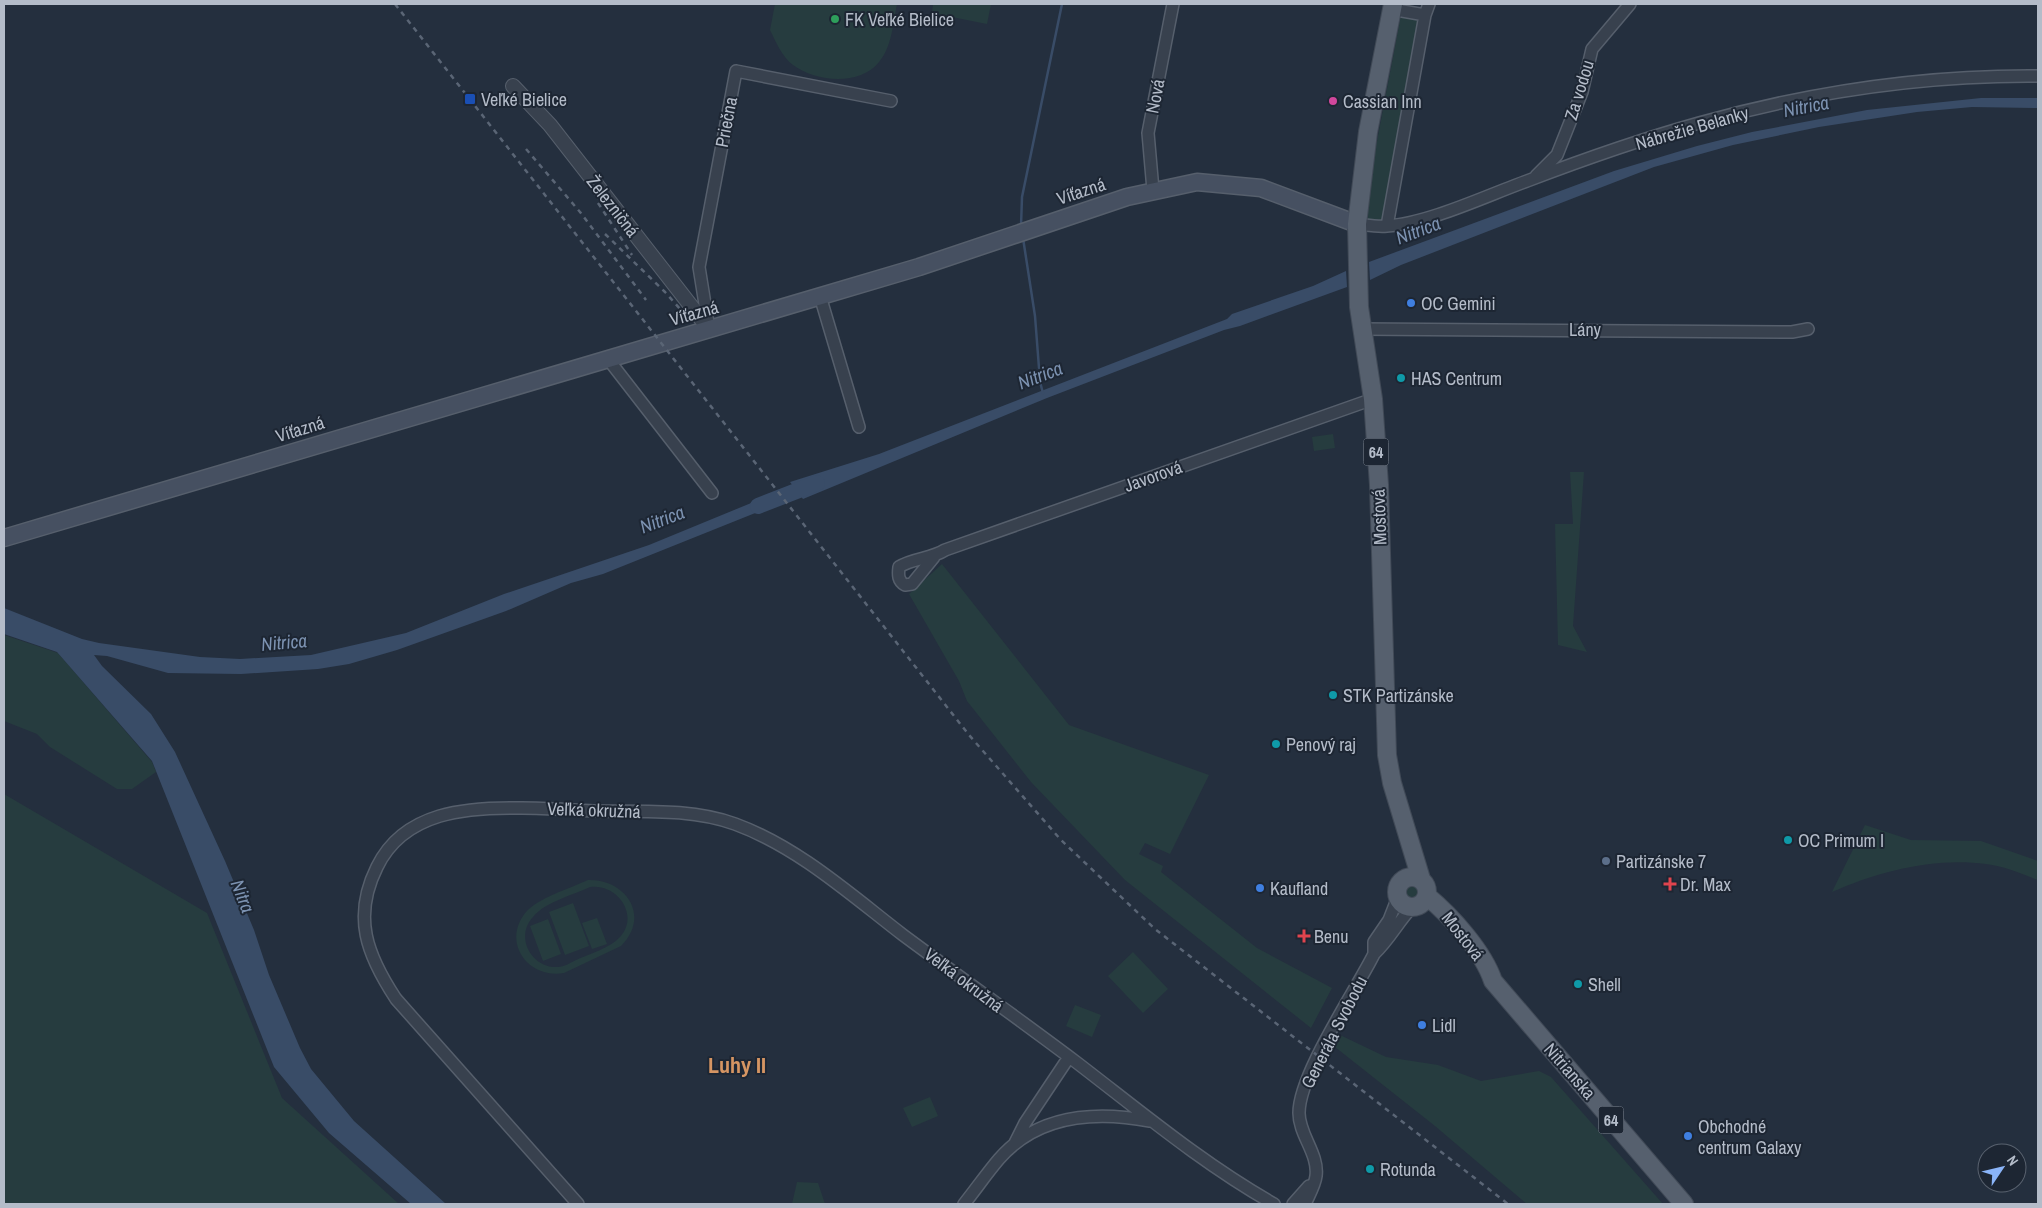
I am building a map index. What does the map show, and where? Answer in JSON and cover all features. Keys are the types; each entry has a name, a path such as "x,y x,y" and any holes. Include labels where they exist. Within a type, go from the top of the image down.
{"main road":[{"name":"64","path":"1357,224 1366,149 1392,7"},
{"name":"Víťazná","path":"4,538 919,267 1021,231 1153,190 1196,182 1261,188 1357,224"},
{"name":"Mostová","path":"1357,224 1359,298 1373,399 1379,485 1387,755 1414,878"},
{"name":"64","path":"1414,878 1427,886 1414,901"},
{"path":"1414,878 1398,885 1414,901"},
{"name":"Mostová","path":"1414,901 1447,912 1484,962 1493,981 1514,1007"},
{"name":"Nitrianska","path":"1514,1007 1684,1204"}],"street":[{"name":"Nová","path":"1153,190 1148,133 1174,4"},
{"path":"1387,226 1425,15 1429,4"},
{"name":"Za vodou","path":"1534,178 1557,155 1582,92 1592,49 1630,4"},
{"path":"1392,7 1425,15"},
{"name":"Priečna","path":"709,329 699,267 736,71 892,101"},
{"name":"Nábrežie Belanky","path":"1357,224 1387,226 1424,218 1534,178 1699,123 1826,93 1913,80 1981,76 2038,76"},
{"name":"Železničná","path":"513,86 550,125 709,329"},
{"path":"820,296 859,427"},
{"name":"Lány","path":"1362,329 1792,332 1808,329"},
{"path":"608,360 712,494"},
{"name":"Javorová","path":"934,557 945,550 1373,399"},
{"name":"Veľká okružná","path":"578,1204 396,999 379,973 369,950 364,924 365,896 378,865 399,838 416,825 442,814 466,809 551,808 683,814 733,823 768,837 790,850 1152,1122"},
{"name":"Generála Svobodu","path":"1374,954 1374,942 1389,920 1414,901"},
{"name":"Generála Svobodu","path":"1316,1174 1300,1122 1299,1114 1302,1096 1318,1057 1374,954 1386,942 1414,901"},
{"path":"1014,1144 1025,1123 1069,1058"},
{"path":"964,1204 1000,1158 1014,1144 1037,1130 1072,1118 1119,1116 1152,1122 1246,1189 1274,1204"},
{"path":"1293,1204 1316,1174"},
{"path":"1305,1204 1316,1174"},
{"path":"1246,1189 1256,1202"}],"green space":[{"path":"775,4 897,4 887,49 879,62 871,70 861,75 837,79 825,78 803,71 786,58 770,30"},
{"path":"933,4 991,4 987,24 932,13"},
{"path":"1401,15 1421,18 1384,222 1362,220"},
{"path":"1333,434 1335,448 1314,451 1312,437"},
{"path":"1570,472 1584,472 1573,626 1587,652 1558,645 1555,524 1573,524"},
{"path":"942,564 1069,725 1209,775 1170,854 1145,843 1139,854 1163,866 1161,872 1257,948 1332,988 1311,1028 1125,880 1031,782 967,701 959,681 909,594"},
{"path":"4,635 58,653 152,762 156,772 132,789 117,789 50,747 37,734 4,721"},
{"path":"4,794 207,913 282,1098 399,1204 4,1204"},
{"path":"1865,825 1911,840 1981,841 2038,861 2038,880 2013,870 1993,865 1947,862 1888,872 1832,892"},
{"path":"588,880 602,881 613,886 630,901 634,912 634,923 630,935 621,946 564,973 551,973 539,970 522,956 516,935 519,923 526,912 538,902","holes":["590,887 600,887 617,895 623,902 628,919 626,928 620,937 605,948 562,966 549,966 540,963 529,950 526,942 525,934 533,917 545,907 560,899"]},
{"path":"1412,880 1420,883 1423,891 1420,899 1412,902 1404,899 1401,891 1404,883"},
{"path":"573,903 589,946 565,955 549,912"},
{"path":"597,918 607,944 592,949 582,923"},
{"path":"548,919 561,954 543,961 530,926"},
{"path":"1133,952 1168,989 1143,1013 1108,976"},
{"path":"1075,1005 1101,1015 1092,1037 1066,1026"},
{"path":"1340,1035 1386,1057 1438,1065 1481,1081 1539,1071 1551,1077 1663,1204 1527,1204 1435,1126 1335,1047"},
{"path":"930,1097 938,1116 912,1127 903,1108"},
{"path":"797,1182 818,1183 825,1204 792,1204"}],"water":[{"path":"1981,98 2038,98 2038,108 1972,107 1917,112 1819,127 1733,145 1654,167 1401,265 1370,280 1369,262 1614,171 1697,146 1752,132 1867,110"},
{"path":"1346,271 1347,287 1240,326 1224,330 1047,398 803,499 790,482 879,454 1227,319 1232,314 1313,286"},
{"path":"773,494 780,503 603,574 571,583 506,611 397,650 349,664 318,669 241,674 168,673 107,656 94,655 102,666 151,714 175,752 225,861 254,930 269,975 311,1069 354,1121 446,1204 411,1204 329,1133 274,1067 152,761 57,652 4,634 4,608 82,639 99,643 200,657 240,659 311,655 406,633 504,594 649,545"}],"waterway":[{"path":"1021,226 1022,197 1062,4"},
{"path":"1023,238 1035,316 1039,368"},
{"path":"1040,382 1043,393"},
{"name":"Nitrica","path":"758,506 817,483"}],"railway":[{"path":"395,4 969,735 1061,840 1155,929 1508,1204"},
{"path":"526,149 580,212 646,300"},
{"path":"598,203 632,255"},
{"path":"605,234 665,292 688,318"}],"place":[{"name":"FK Veľké Bielice","path":"835,19"},
{"name":"Veľké Bielice","path":"470,99"},
{"name":"Cassian Inn","path":"1333,101"},
{"name":"OC Gemini","path":"1411,303"},
{"name":"HAS Centrum","path":"1401,378"},
{"name":"STK Partizánske","path":"1333,695"},
{"name":"Penový raj","path":"1276,744"},
{"name":"OC Primum I","path":"1788,840"},
{"name":"Partizánske 7","path":"1606,861"},
{"name":"Dr. Max","path":"1670,884"},
{"name":"Kaufland","path":"1260,888"},
{"name":"Benu","path":"1304,936"},
{"name":"Shell","path":"1578,984"},
{"name":"Lidl","path":"1422,1025"},
{"name":"Obchodné centrum Galaxy","path":"1688,1136"},
{"name":"Rotunda","path":"1370,1169"}],"district":[{"name":"Luhy II","path":"737,1065"}],"water label":[{"name":"Nitra","path":"243,896"}]}
